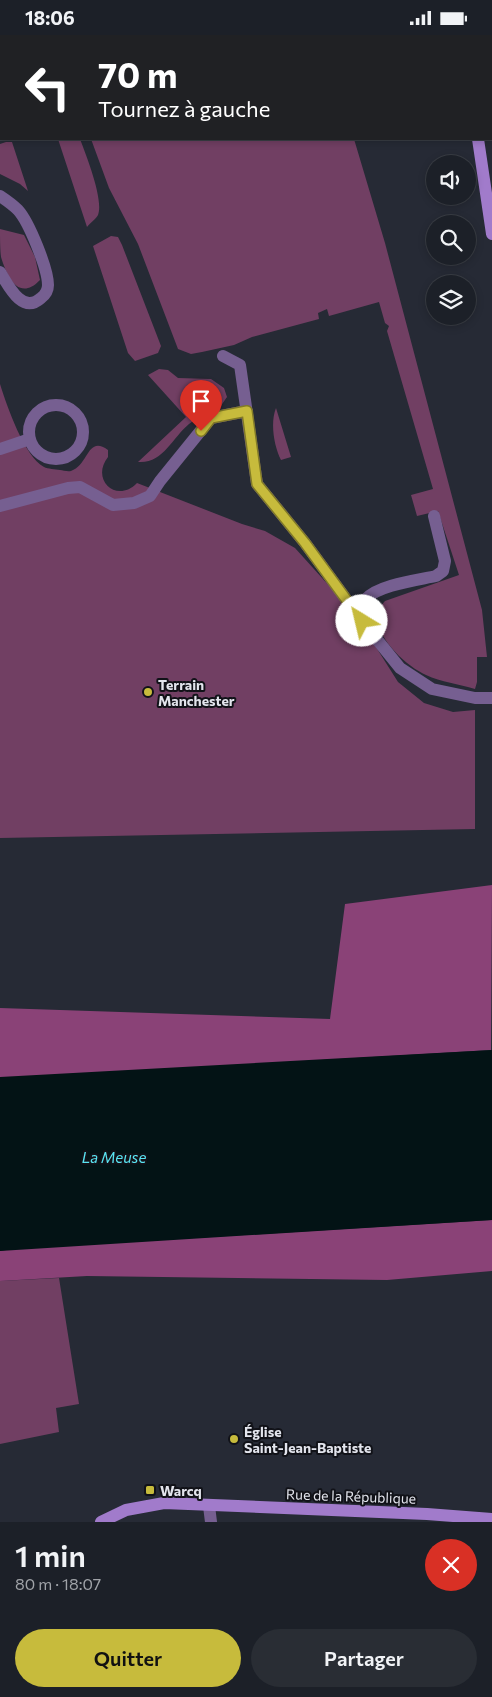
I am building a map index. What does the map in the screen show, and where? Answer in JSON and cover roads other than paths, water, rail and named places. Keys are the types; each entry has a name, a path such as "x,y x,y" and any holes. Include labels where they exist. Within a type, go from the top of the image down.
{"main road":[{"path":"478,140 492,235"},
{"name":"Rue de la République","path":"101,1522 126,1509 164,1503 376,1517 492,1519"}],"street":[{"path":"0,196 18,210 24,219 40,252 48,284 47,290 37,301 31,303 24,302 12,292 0,272"},
{"path":"223,357 240,365 257,484 305,543 362,621 400,668 432,689 475,698 492,698"},
{"path":"52,405 70,408 82,422 82,440 78,448 64,458 55,459 47,457 34,447 30,439 31,421 36,413 52,405"},
{"path":"0,506 68,488 80,487 113,505 134,503 150,496 211,418 247,411"},
{"path":"0,449 30,439"},
{"path":"362,621 361,608 367,598 380,591 436,576 443,571 445,561 434,516"},
{"path":"209,1506 211,1522"}],"water":[{"name":"La Meuse","path":"492,1050 492,1220 0,1251 0,1077"}],"place":[{"name":"Terrain Manchester","path":"148,692"},
{"name":"Église Saint-Jean-Baptiste","path":"234,1439"},
{"name":"Warcq","path":"150,1490"}]}
